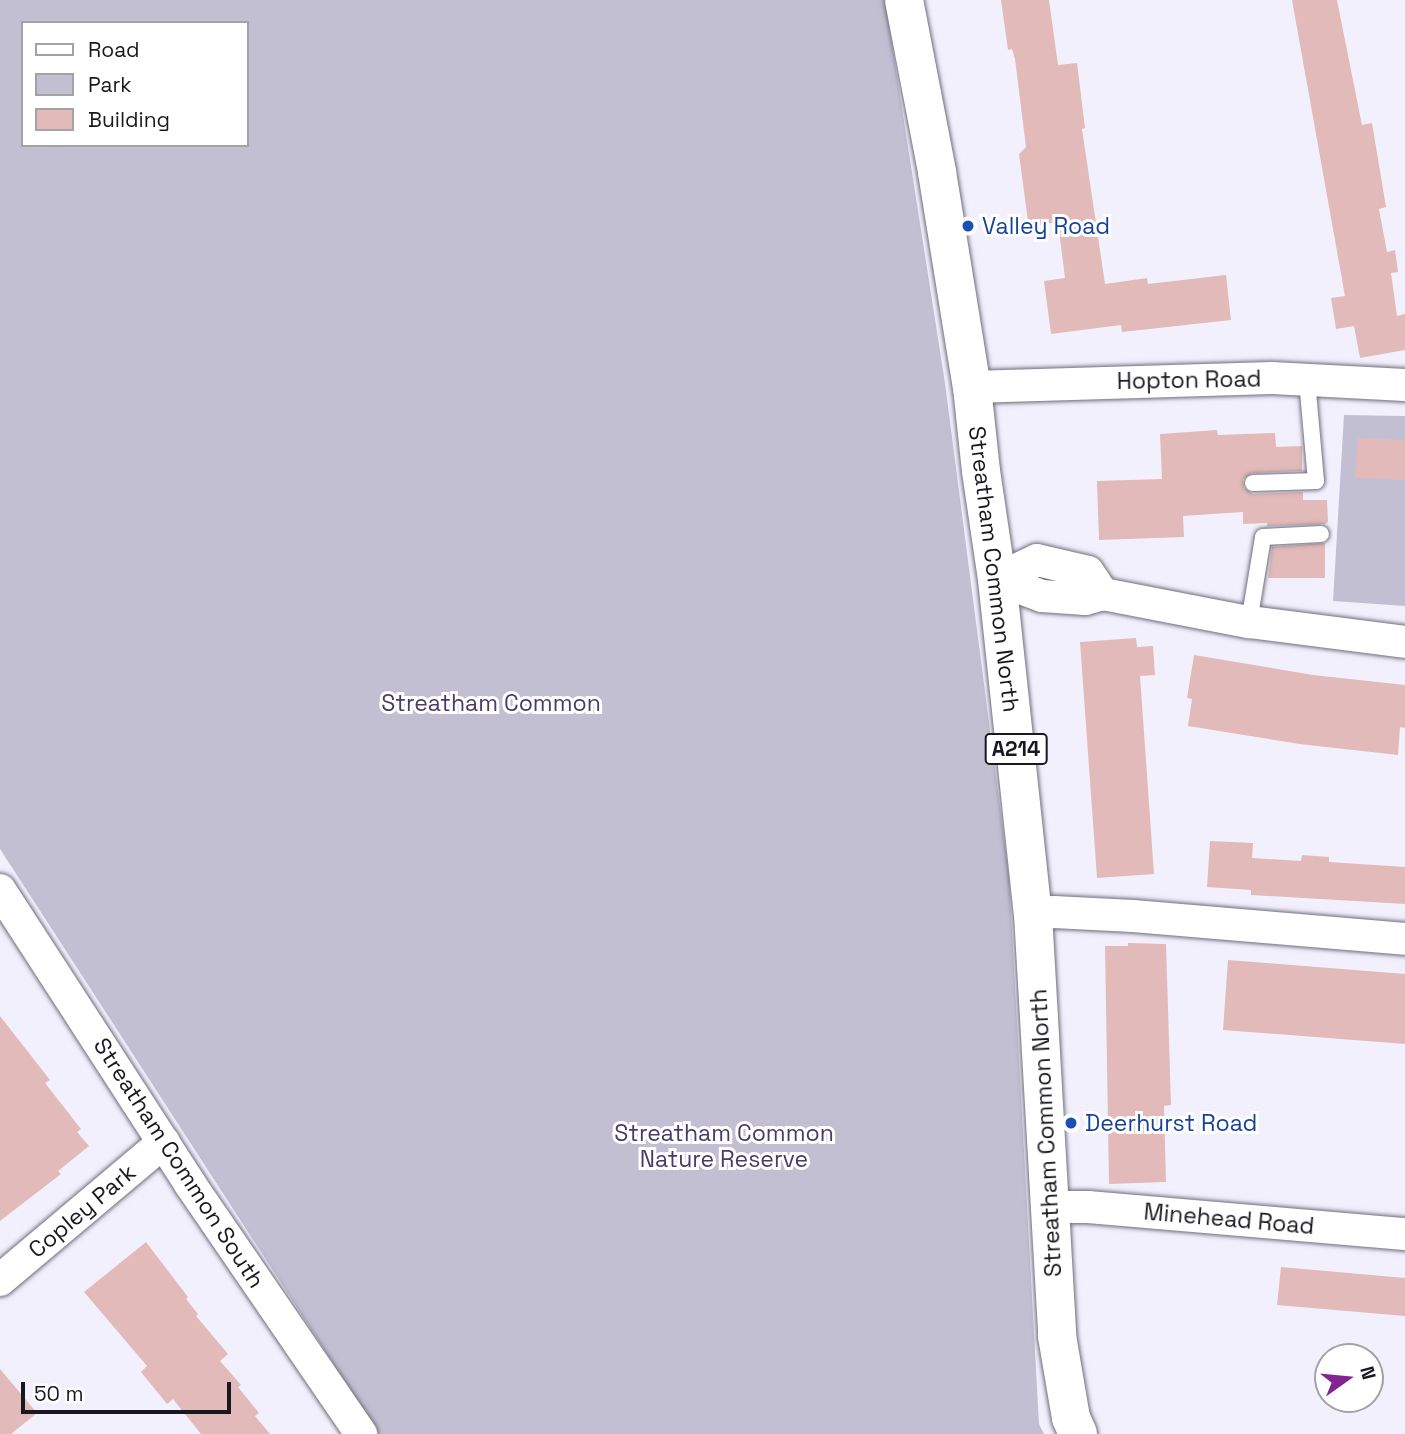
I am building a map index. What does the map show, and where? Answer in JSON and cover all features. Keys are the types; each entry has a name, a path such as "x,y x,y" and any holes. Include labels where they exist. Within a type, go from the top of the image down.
{"main road":[{"name":"Streatham Common North","path":"904,0 937,172 972,387 997,579 1033,914 1052,1207 1057,1336 1071,1418 1078,1434"}],"street":[{"name":"Hopton Road","path":"972,387 1068,382 1307,380 1405,384"},
{"path":"997,579 1042,596 1085,599 1103,594 1249,622 1405,642"},
{"name":"Streatham Common South","path":"0,890 164,1142 361,1434"},
{"path":"1033,914 1054,912 1133,916 1405,939"},
{"name":"Copley Park","path":"0,1280 164,1142"},
{"name":"Minehead Road","path":"1052,1207 1088,1207 1405,1234"}],"lane":[{"path":"1253,483 1317,481 1307,380"},
{"path":"1249,622 1263,537 1321,534"}],"green space":[{"name":"Streatham Common","path":"0,0 885,0 945,383 1009,877 1039,1424 1044,1434 379,1434 0,849"},
{"path":"1344,415 1405,416 1405,606 1333,601"}],"building":[{"path":"1001,0 1049,0 1058,65 1077,63 1085,128 1082,129 1105,284 1147,278 1148,284 1226,275 1231,320 1122,332 1121,325 1051,334 1044,281 1065,278 1058,222 1032,226 1032,221 1028,221 1019,154 1026,147 1015,59 1012,49 1008,50"},
{"path":"1292,0 1337,0 1362,125 1372,123 1386,207 1379,209 1387,252 1395,250 1398,272 1391,273 1397,316 1405,314 1405,350 1360,358 1354,326 1336,329 1331,298 1345,296"},
{"path":"1217,430 1218,435 1275,433 1276,447 1302,446 1302,471 1252,473 1243,479 1244,488 1253,494 1303,492 1303,500 1327,500 1328,522 1267,526 1267,523 1243,524 1243,512 1183,516 1184,537 1099,540 1097,481 1162,479 1160,434"},
{"path":"1358,438 1405,440 1405,480 1355,478"},
{"path":"1325,543 1325,578 1268,578 1272,547"},
{"path":"1136,638 1137,647 1153,646 1155,675 1140,676 1154,874 1097,878 1080,642"},
{"path":"1194,655 1313,675 1405,685 1405,728 1400,727 1398,755 1299,744 1188,726 1192,699 1187,698"},
{"path":"1210,841 1253,843 1252,858 1301,861 1302,855 1329,857 1329,862 1405,867 1405,904 1251,895 1251,890 1207,887"},
{"path":"1128,943 1166,944 1171,1105 1164,1106 1166,1182 1109,1184 1105,946 1128,946"},
{"path":"1228,960 1405,974 1405,1044 1223,1030"},
{"path":"0,1016 50,1080 45,1083 81,1129 77,1132 89,1146 58,1171 61,1174 0,1221"},
{"path":"146,1242 188,1297 186,1299 198,1314 196,1316 228,1354 220,1361 241,1385 238,1387 259,1413 255,1416 270,1434 201,1434 173,1399 167,1404 141,1372 147,1366 84,1292"},
{"path":"1281,1267 1405,1278 1405,1316 1277,1305"},
{"path":"0,1369 37,1413 11,1434 0,1434"}],"place":[{"name":"Valley Road","path":"968,226"},
{"name":"Deerhurst Road","path":"1071,1123"}],"park label":[{"name":"Streatham Common Nature Reserve","path":"724,1146"}]}
